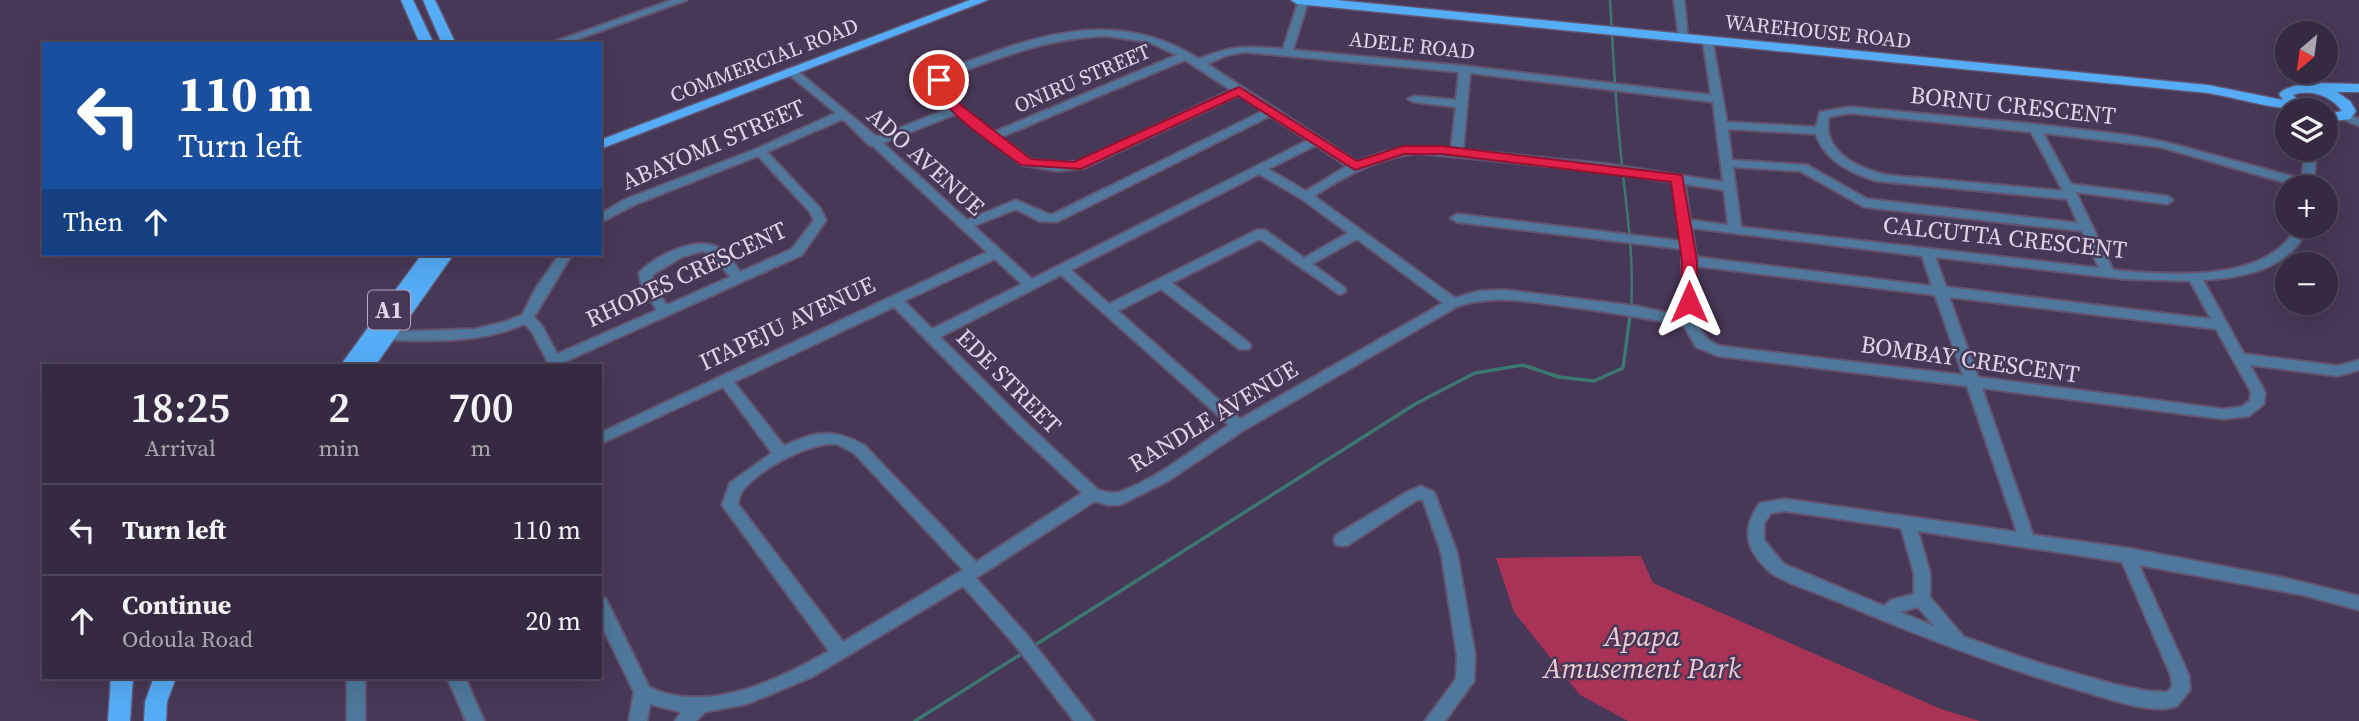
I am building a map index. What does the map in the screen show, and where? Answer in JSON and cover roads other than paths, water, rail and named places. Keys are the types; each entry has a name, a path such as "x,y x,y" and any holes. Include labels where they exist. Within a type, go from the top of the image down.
{"main road":[{"path":"407,0 426,42"},
{"path":"429,0 448,42"},
{"name":"COMMERCIAL ROAD","path":"602,135 950,0"},
{"name":"COMMERCIAL ROAD","path":"602,144 982,0"},
{"name":"WAREHOUSE ROAD","path":"1297,0 2208,89 2275,102"},
{"name":"WAREHOUSE ROAD","path":"2208,89 2241,86 2308,89"},
{"path":"2308,89 2359,88"},
{"path":"2308,89 2336,97 2353,113"},
{"path":"2288,98 2286,94 2290,90"},
{"name":"A1","path":"350,364 429,256"},
{"name":"A1","path":"367,364 445,256"},
{"path":"119,721 122,679"},
{"path":"155,721 156,702 164,679"}],"street":[{"path":"559,42 682,0"},
{"path":"1679,0 1684,38"},
{"path":"1287,52 1303,1"},
{"path":"1239,91 1076,166 1026,162 957,109 940,88 939,80 1019,44 1049,36 1086,33 1147,39 1169,46 1200,63 1355,166"},
{"path":"1708,41 1735,230"},
{"name":"ADELE ROAD","path":"1200,63 1234,50 1287,52 1465,69 1717,99"},
{"name":"ONIRU STREET","path":"995,136 1184,55"},
{"path":"1457,152 1465,69"},
{"name":"ADO AVENUE","path":"791,71 844,114 1031,285"},
{"path":"1413,99 1462,104"},
{"path":"873,143 957,109"},
{"name":"BORNU CRESCENT","path":"1820,131 1824,114 1850,110 2034,127 2161,144 2275,177"},
{"path":"966,225 1016,204 1043,218 1053,219 1271,111"},
{"name":"ABAYOMI STREET","path":"602,218 630,202 760,151 844,114"},
{"path":"1722,125 1820,131 1825,145 1834,155 1862,172 1877,177 2166,200"},
{"path":"2034,127 2108,272"},
{"path":"930,336 1317,139"},
{"path":"1306,196 1355,166 1403,150 1457,152 1607,168 1729,187"},
{"name":"RHODES CRESCENT","path":"555,363 664,310 797,252 820,220 816,211 760,151"},
{"path":"1725,163 1803,168 1864,203 2087,228"},
{"path":"1259,169 1306,196 1453,303"},
{"path":"1678,178 1688,246 1689,322"},
{"path":"1457,218 1688,246"},
{"name":"CALCUTTA CRESCENT","path":"1684,223 2108,272 2194,276 2241,271 2267,263 2284,253 2296,238"},
{"path":"1108,310 1261,233 1339,290"},
{"path":"1304,263 1357,233"},
{"path":"664,310 648,288 644,277 670,258 697,248 707,248 714,250 737,277"},
{"path":"1927,252 2028,542"},
{"name":"ITAPEJU AVENUE","path":"602,437 996,253"},
{"path":"389,335 470,336 500,331 527,318 542,288 565,256"},
{"path":"1689,261 2222,325"},
{"path":"1063,270 1239,426"},
{"name":"BOMBAY CRESCENT","path":"1689,322 1701,344 1718,351 2211,412 2244,412 2257,404 2258,391 2194,276"},
{"path":"1161,282 1244,345"},
{"name":"RANDLE AVENUE","path":"1093,494 1107,499 1121,499 1163,477 1239,426 1453,303 1479,295 1505,295 1636,311 1689,322"},
{"name":"EDE STREET","path":"895,300 1019,425 1093,494"},
{"path":"527,318 537,329 555,363"},
{"path":"2242,359 2338,371 2359,365"},
{"path":"724,380 781,454"},
{"path":"840,652 730,505 734,487 781,454 806,443 837,438 859,449 969,574 1083,721"},
{"path":"1342,540 1412,496 1421,492 1429,496 1449,552 1466,655 1465,681 1434,721"},
{"path":"602,608 643,692 659,701 679,705 747,696 796,678 1042,530 1093,494"},
{"path":"2127,555 2180,676 2181,690 2171,701 2148,701 2034,670 1959,644 1777,569 1764,556 1754,537 1756,518 1766,507 1785,505 2127,555 2311,588 2359,603"},
{"path":"1908,524 1922,573 1922,599 1959,644"},
{"path":"1886,615 1897,605 1922,599"},
{"path":"356,679 356,721"},
{"path":"457,679 475,721"},
{"path":"638,721 643,692"},
{"path":"684,721 701,704"}],"waterway":[{"path":"1610,0 1617,109 1631,249 1631,311"},
{"path":"1032,647 1417,403 1475,373 1523,365 1559,377 1594,381 1623,368 1631,309"},
{"path":"915,721 1026,651"}],"park label":[{"name":"Apapa Amusement Park","path":"1642,652"}]}
